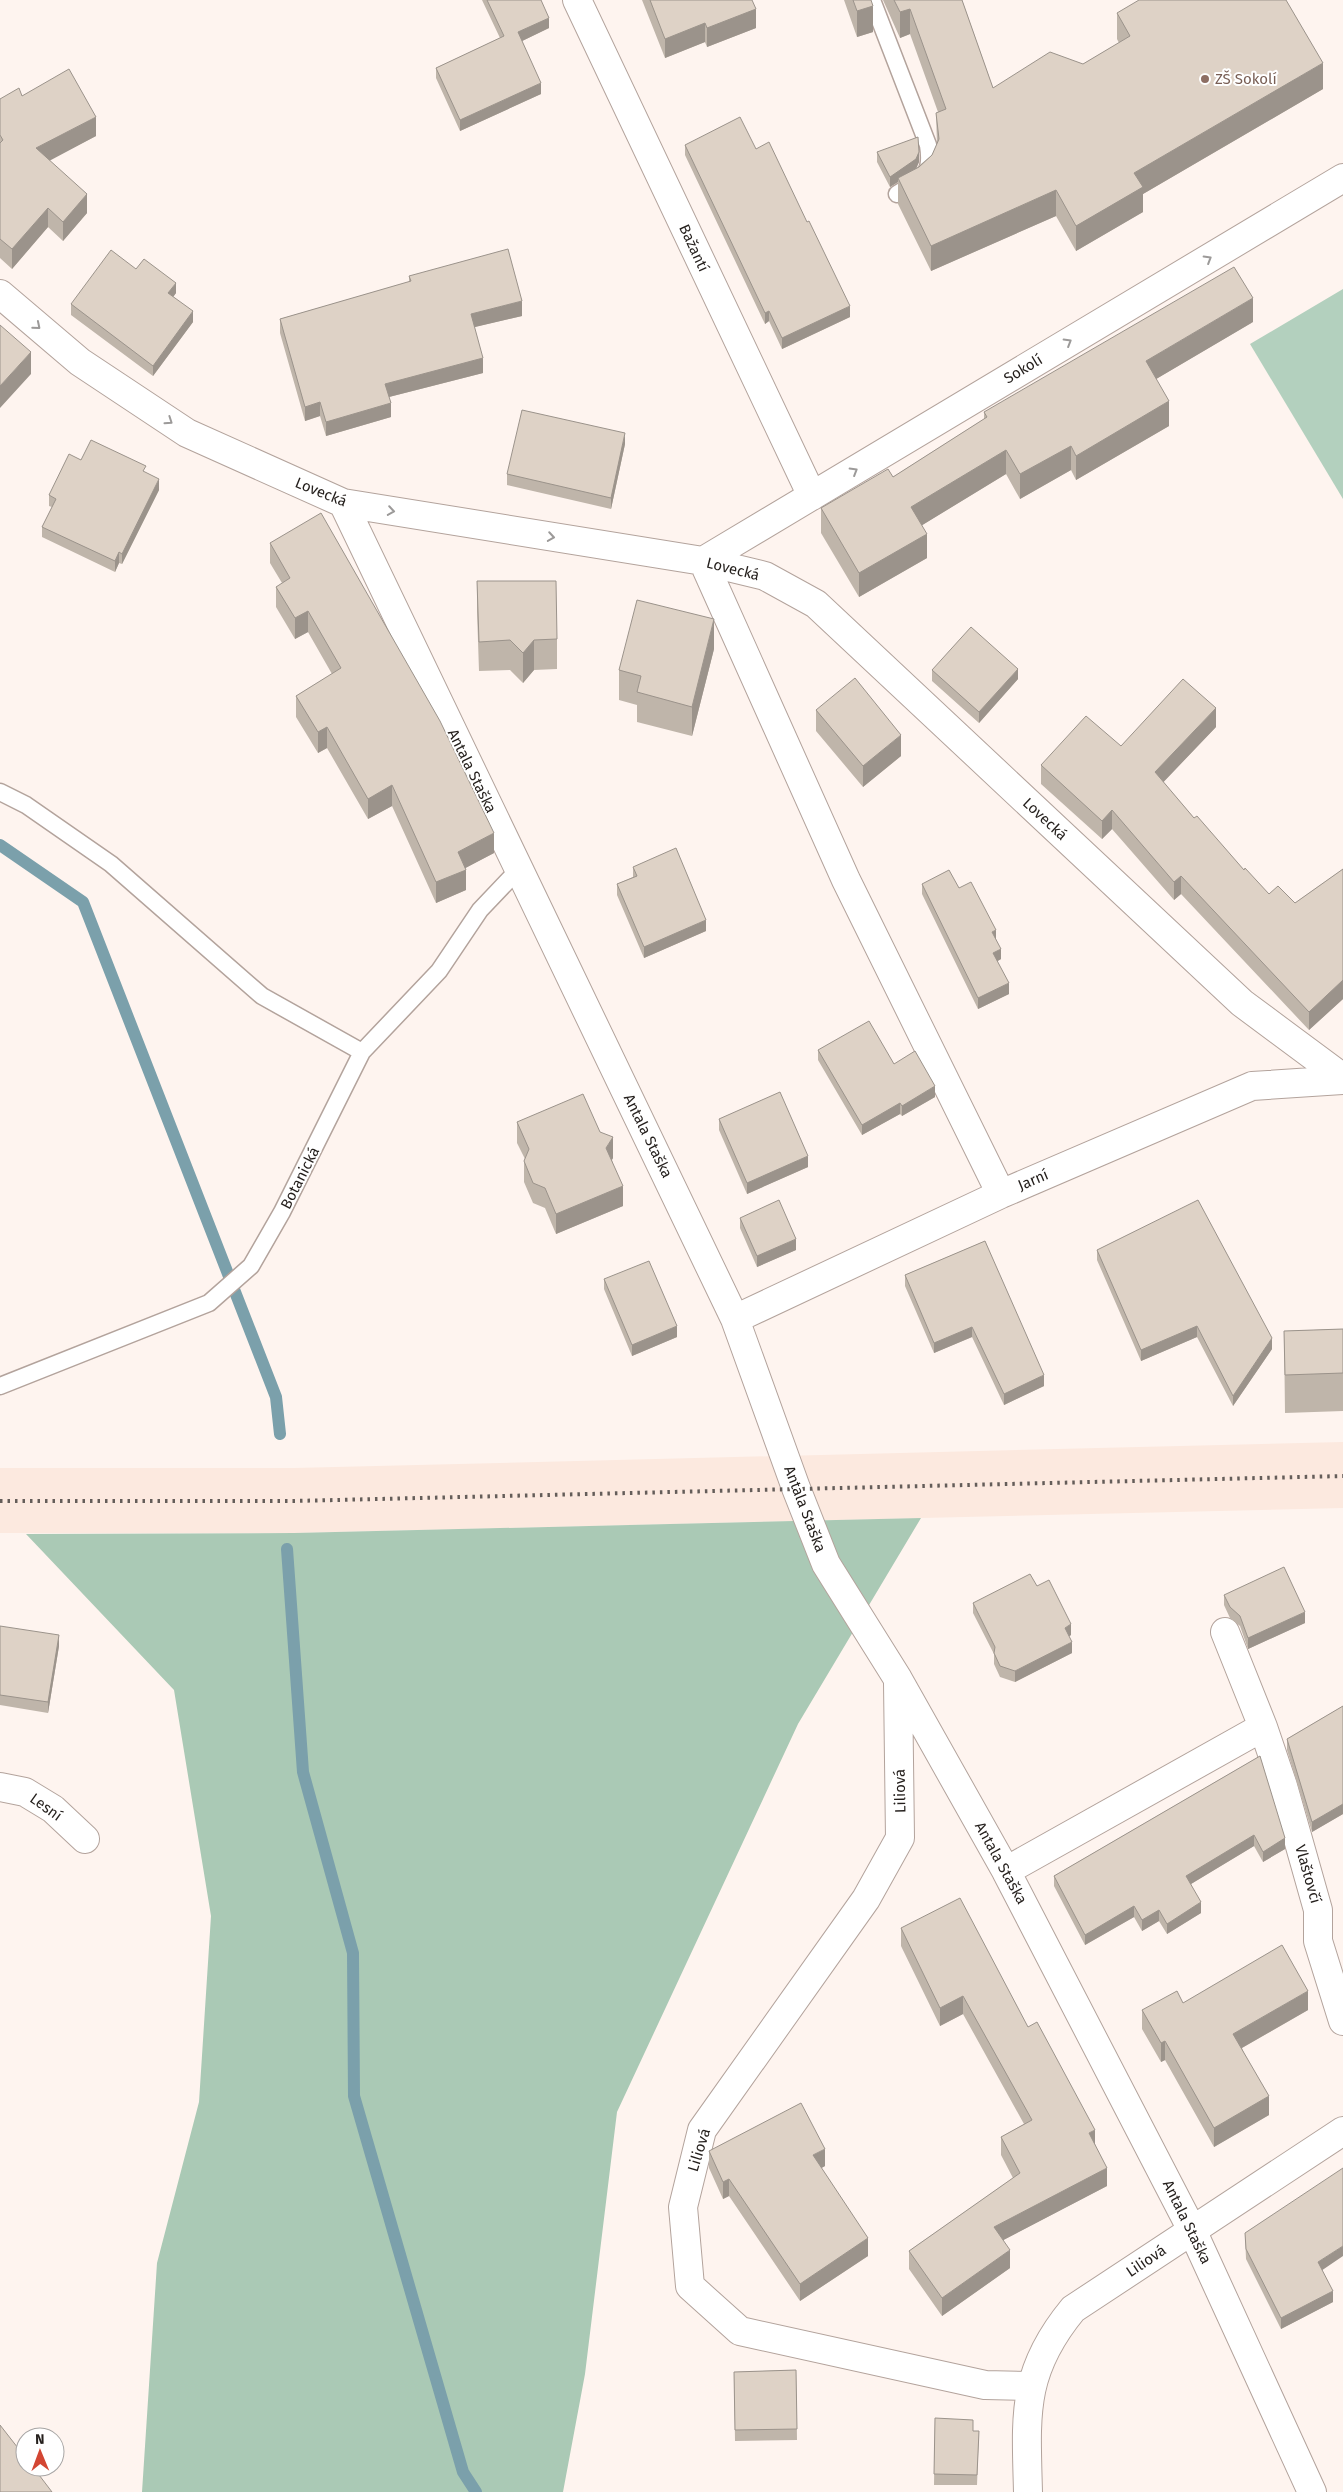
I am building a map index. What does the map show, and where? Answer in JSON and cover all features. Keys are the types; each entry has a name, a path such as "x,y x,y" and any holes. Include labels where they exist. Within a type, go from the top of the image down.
{"street":[{"name":"Bažantí","path":"577,0 812,496"},
{"name":"Sokolí","path":"703,561 1343,178"},
{"name":"Lovecká","path":"0,294 80,362 188,433 343,503 703,561 765,576 816,604 1242,1003 1343,1079"},
{"name":"Antala Staška","path":"343,503 735,1319 796,1488 826,1564 898,1679 1006,1871 1192,2230 1312,2492"},
{"path":"703,561 846,880 1001,1194"},
{"name":"Jarní","path":"735,1319 1001,1194 1252,1086 1343,1079"},
{"name":"Vlaštovčí","path":"1225,1632 1263,1727 1283,1786 1318,1910 1318,1941 1343,2021"},
{"name":"Liliová","path":"898,1679 900,1838 866,1899 702,2130 683,2207 690,2286 740,2331 985,2385 1031,2386"},
{"path":"1006,1871 1263,1727"},
{"name":"Lesní","path":"0,1788 25,1792 53,1809 85,1839"},
{"name":"Liliová","path":"1028,2492 1026,2416 1031,2386 1041,2356 1054,2332 1073,2309 1343,2131"}],"lane":[{"path":"872,0 928,145 931,163 926,176 897,194"},
{"path":"0,792 26,805 111,864 262,996 362,1052"},
{"name":"Botanická","path":"0,1386 209,1303 251,1266 282,1212 362,1052 439,970 480,910 519,869"}],"shaded area":[{"path":"1343,1442 1343,1508 294,1533 0,1533 0,1468 294,1468"}],"green space":[{"path":"1343,289 1343,499 1250,344"},
{"path":"921,1518 798,1724 617,2112 585,2374 563,2492 142,2492 157,2263 199,2102 211,1916 174,1690 26,1534 294,1533"}],"building":[{"path":"487,0 541,0 549,18 518,32 541,83 460,120 436,68 504,36"},
{"path":"650,0 752,0 756,9 707,28 705,23 665,39"},
{"path":"853,0 871,0 873,6 857,11"},
{"path":"894,0 962,0 993,88 1050,52 1083,64 1130,36 1117,13 1139,0 1286,0 1323,63 1134,173 1143,187 1076,226 1056,190 931,246 898,178 919,167 932,155 939,139 936,113 946,109 910,9 900,12"},
{"path":"69,69 96,117 36,148 87,194 63,222 48,208 12,249 0,239 0,143 3,140 0,135 0,99 19,88 22,96"},
{"path":"740,117 756,149 769,142 850,306 782,338 769,311 765,313 685,145"},
{"path":"918,137 919,152 916,159 890,177 877,152"},
{"path":"508,249 522,301 471,314 483,358 385,384 391,403 326,422 320,402 305,407 280,319 411,281 409,276"},
{"path":"111,250 136,269 144,259 176,283 168,293 193,311 153,366 71,304"},
{"path":"1234,267 1253,298 1146,361 1169,401 1076,456 1071,446 1020,474 1006,450 911,507 927,534 859,573 821,508 888,469 893,477 987,417 984,412"},
{"path":"0,325 31,352 0,386"},
{"path":"522,410 625,433 611,498 507,474"},
{"path":"91,440 146,466 143,471 159,479 122,554 119,552 115,561 42,527 56,499 49,495 69,454 81,460"},
{"path":"321,513 440,721 494,833 458,852 466,870 436,882 392,785 368,799 327,727 318,732 296,696 341,668 308,611 295,618 276,587 290,578 270,543"},
{"path":"477,581 556,581 557,639 534,640 523,653 510,640 479,642"},
{"path":"637,600 714,619 692,707 637,692 641,676 619,670"},
{"path":"971,627 1018,669 979,712 932,670"},
{"path":"855,678 901,735 863,766 816,710"},
{"path":"1183,679 1216,708 1155,772 1194,818 1197,816 1244,870 1245,868 1269,894 1278,886 1295,903 1343,869 1343,980 1309,1012 1181,876 1174,882 1112,810 1102,821 1041,765 1086,716 1121,746"},
{"path":"676,848 706,920 644,947 617,884 637,876 633,867"},
{"path":"949,870 959,888 971,882 996,930 992,932 1001,949 993,953 1009,983 978,998 922,884"},
{"path":"869,1021 894,1064 915,1051 935,1086 902,1106 900,1103 862,1125 818,1050"},
{"path":"780,1092 808,1156 747,1183 719,1119"},
{"path":"583,1094 600,1132 613,1137 606,1148 623,1186 556,1214 545,1188 533,1183 524,1161 529,1149 517,1122"},
{"path":"779,1200 796,1239 757,1256 740,1218"},
{"path":"1198,1200 1272,1338 1233,1396 1197,1326 1141,1350 1097,1250"},
{"path":"985,1241 1044,1375 1004,1394 972,1327 934,1343 905,1275"},
{"path":"649,1261 677,1326 632,1345 604,1279"},
{"path":"1343,1329 1343,1373 1285,1375 1284,1331"},
{"path":"1284,1567 1305,1612 1248,1638 1240,1616 1230,1607 1224,1595"},
{"path":"1030,1574 1037,1586 1049,1580 1071,1624 1065,1628 1072,1642 1015,1671 1000,1666 994,1653 995,1647 973,1603"},
{"path":"0,1626 59,1635 48,1702 0,1695"},
{"path":"1343,1706 1343,1804 1312,1822 1287,1739"},
{"path":"1260,1756 1285,1838 1263,1852 1254,1835 1186,1876 1201,1902 1167,1924 1159,1910 1142,1920 1134,1906 1085,1935 1054,1876"},
{"path":"960,1898 1028,2027 1037,2022 1095,2130 1089,2133 1107,2168 994,2227 1010,2250 942,2298 909,2251 1020,2173 1001,2137 1032,2120 963,1996 940,2008 901,1928"},
{"path":"1282,1945 1308,1991 1233,2034 1269,2096 1214,2128 1165,2041 1161,2043 1142,2010 1177,1991 1183,2003"},
{"path":"801,2103 825,2149 813,2155 868,2238 800,2284 729,2179 723,2182 709,2151"},
{"path":"1343,2168 1343,2246 1318,2262 1333,2291 1281,2318 1246,2249 1245,2233"},
{"path":"796,2370 797,2429 735,2430 734,2372"},
{"path":"935,2418 973,2420 973,2431 979,2431 977,2475 934,2474"},
{"path":"0,2425 15,2444 15,2477 41,2477 52,2492 0,2492"}],"waterway":[{"path":"0,845 83,902 276,1397 280,1434"},
{"path":"287,1549 303,1772 353,1953 354,2096 463,2472 476,2492"}],"railway":[{"path":"0,1501 294,1501 1343,1476"}],"place":[{"name":"ZŠ Sokolí","path":"1205,79"}]}
